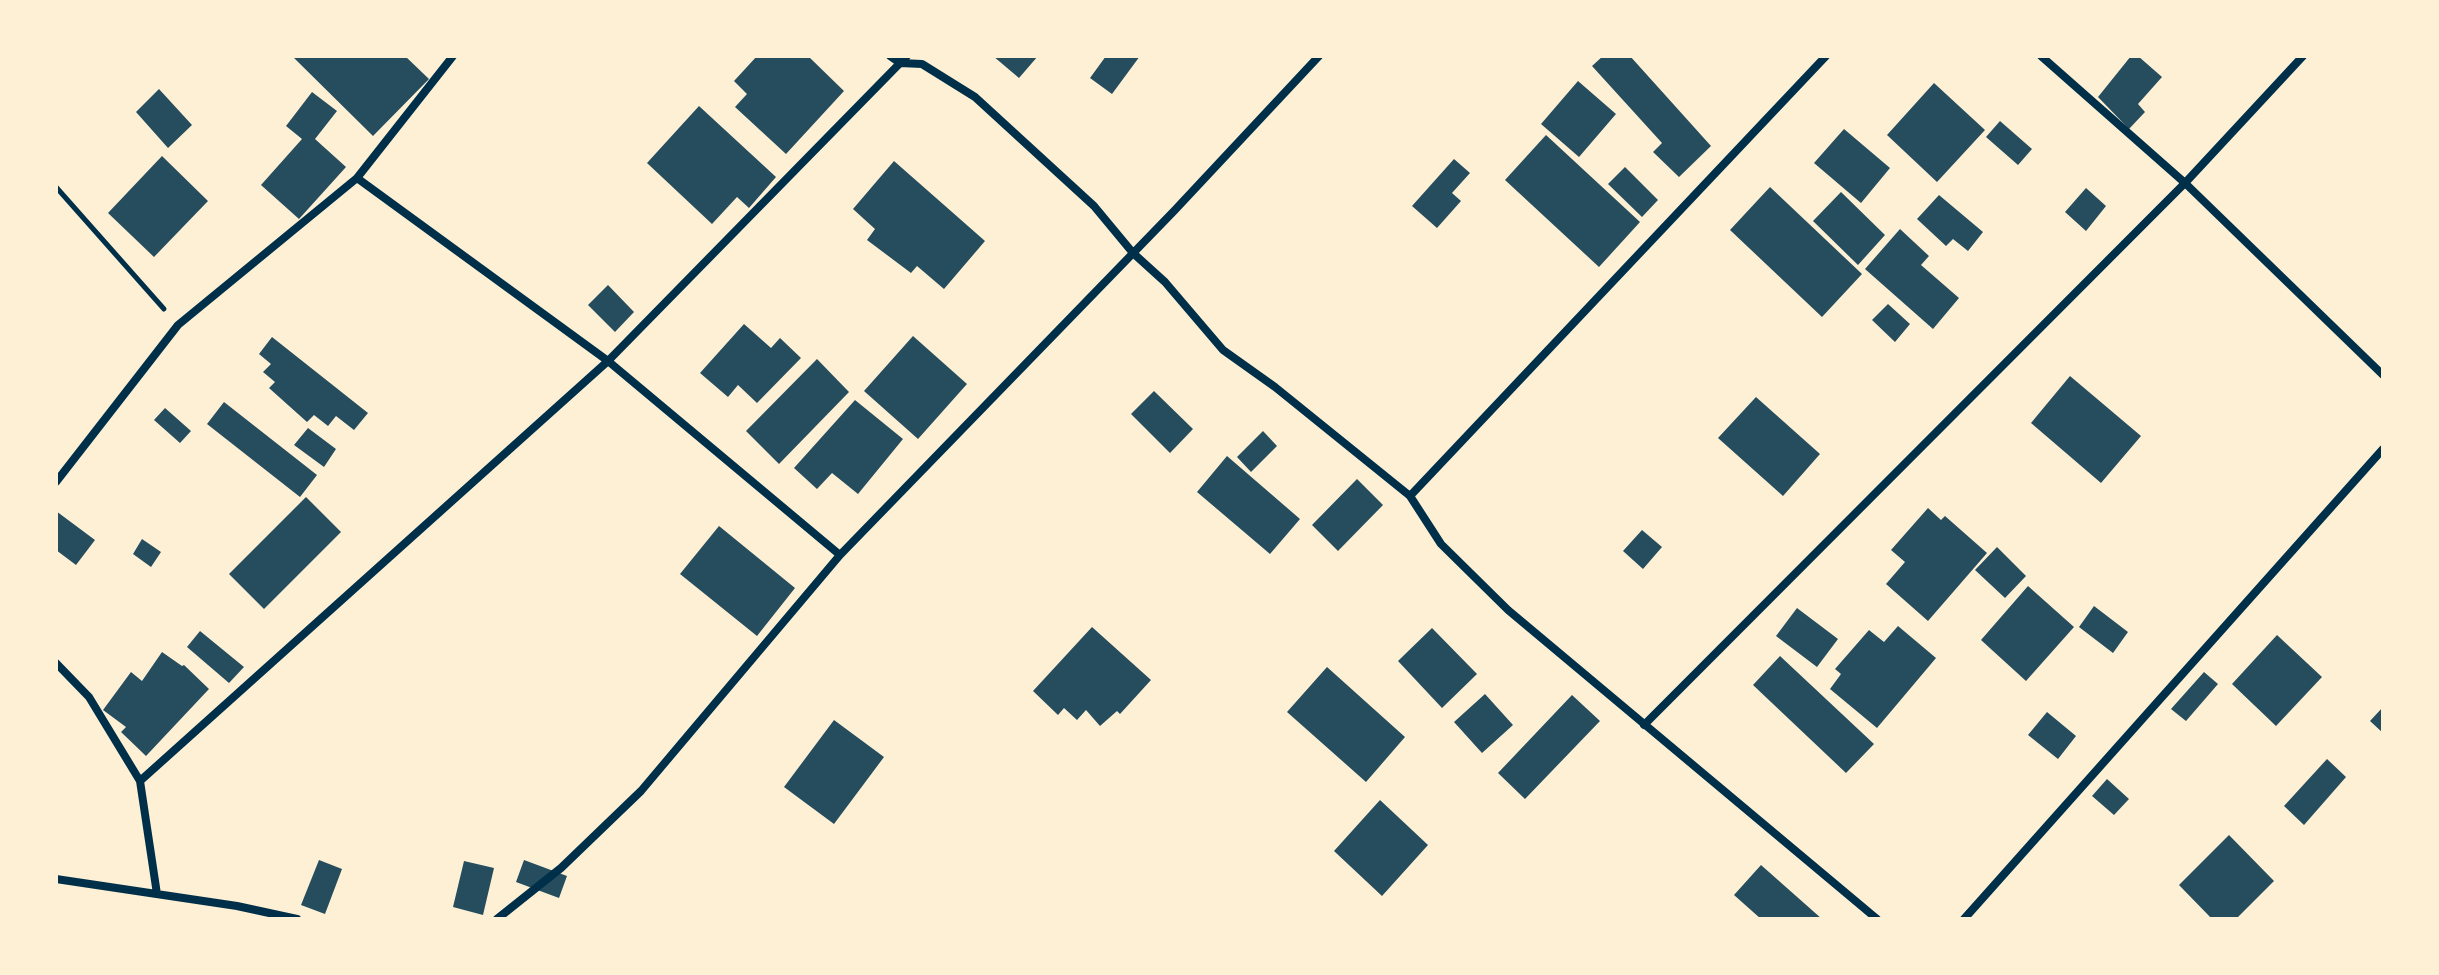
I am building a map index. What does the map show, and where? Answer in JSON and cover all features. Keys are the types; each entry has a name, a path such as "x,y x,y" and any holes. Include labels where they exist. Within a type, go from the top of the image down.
{"street":[{"path":"56,482 178,325 357,178 453,56"},
{"path":"890,56 922,64 975,97 1094,206 1223,350 1275,387 1410,496 1441,544 1508,610 1877,919"},
{"path":"497,919 561,868 641,791 840,555 1319,56"},
{"path":"1410,496 1826,56"},
{"path":"2041,56 2185,183 2383,375"},
{"path":"1644,725 2185,183 2303,56"},
{"path":"140,781 608,361 903,60"},
{"path":"357,178 608,361 840,555"},
{"path":"1964,919 2383,449"},
{"path":"56,663 89,697 140,781 157,894"},
{"path":"56,879 237,906 297,919"}],"path":[{"path":"56,187 178,325"}],"building":[{"path":"292,56 405,56 429,79 373,136"},
{"path":"757,56 808,56 844,91 786,154 735,107 747,94 734,81"},
{"path":"993,56 1038,56 1019,78"},
{"path":"1106,56 1140,56 1112,94 1090,78"},
{"path":"1603,56 1630,56 1711,146 1679,177 1653,152 1662,143 1592,66"},
{"path":"2131,56 2138,56 2162,77 2138,104 2145,112 2129,129 2098,97"},
{"path":"1578,81 1616,114 1579,157 1541,124"},
{"path":"1934,83 1985,130 1937,182 1887,135"},
{"path":"159,89 192,125 168,148 136,112"},
{"path":"312,92 337,111 315,139 346,167 299,219 261,185 302,139 286,126"},
{"path":"699,106 776,177 749,208 737,197 712,224 647,163"},
{"path":"2000,121 2032,149 2018,165 1986,137"},
{"path":"1844,129 1890,168 1861,203 1814,163"},
{"path":"1546,135 1640,222 1599,267 1505,180"},
{"path":"162,156 208,201 154,257 108,213"},
{"path":"1454,159 1470,173 1452,193 1461,201 1437,228 1412,206"},
{"path":"894,161 985,241 944,289 917,266 911,273 867,240 875,229 853,209"},
{"path":"1625,167 1658,200 1642,217 1608,184"},
{"path":"1770,187 1862,274 1822,317 1730,230"},
{"path":"2086,188 2106,206 2086,231 2065,212"},
{"path":"1841,192 1885,235 1858,265 1813,221"},
{"path":"1939,195 1983,232 1968,251 1953,239 1946,246 1917,219"},
{"path":"1900,229 1929,256 1921,265 1959,298 1933,329 1865,269"},
{"path":"608,285 634,312 615,332 588,305"},
{"path":"1888,304 1910,324 1895,342 1872,320"},
{"path":"744,324 771,348 780,338 801,358 757,403 738,385 728,397 700,373"},
{"path":"913,336 967,384 918,439 864,391"},
{"path":"272,337 368,413 354,430 336,416 328,426 314,415 307,422 269,388 275,382 263,372 271,364 259,354"},
{"path":"817,359 849,392 779,464 746,431"},
{"path":"2070,376 2141,436 2101,483 2031,423"},
{"path":"1154,391 1193,429 1170,453 1131,414"},
{"path":"1756,397 1820,454 1783,496 1718,438"},
{"path":"855,400 903,439 858,494 832,473 817,489 794,468"},
{"path":"224,402 317,475 300,497 207,424"},
{"path":"165,408 191,431 180,443 154,420"},
{"path":"308,428 336,449 324,467 294,445"},
{"path":"1263,431 1277,446 1251,472 1237,457"},
{"path":"1227,456 1300,519 1270,554 1197,492"},
{"path":"1357,479 1383,505 1338,551 1312,525"},
{"path":"306,497 341,532 264,609 229,574"},
{"path":"1928,508 1941,520 1945,516 1987,553 1928,621 1886,584 1905,562 1891,550"},
{"path":"56,511 95,540 76,565 56,550"},
{"path":"719,526 795,588 757,636 680,574"},
{"path":"1642,530 1662,547 1643,569 1623,551"},
{"path":"142,539 161,552 151,567 133,554"},
{"path":"1997,547 2026,576 2005,598 1975,570"},
{"path":"2028,586 2074,627 2026,681 1981,640"},
{"path":"2094,606 2128,632 2113,653 2079,627"},
{"path":"1797,608 1838,639 1817,667 1776,636"},
{"path":"1898,626 1936,658 1877,728 1830,689 1841,674 1835,669 1869,630 1884,642"},
{"path":"1092,627 1151,680 1120,714 1117,711 1100,726 1086,710 1077,720 1064,708 1058,715 1033,691"},
{"path":"1432,628 1477,674 1442,708 1398,661"},
{"path":"200,631 244,667 229,683 187,647"},
{"path":"2277,635 2322,677 2276,726 2232,684"},
{"path":"162,652 184,665 209,689 146,756 121,732 126,727 103,710 131,672 142,681"},
{"path":"1780,656 1874,744 1846,773 1753,685"},
{"path":"1327,667 1405,737 1366,782 1287,712"},
{"path":"2204,672 2218,684 2186,721 2171,709"},
{"path":"1485,694 1513,725 1482,753 1454,722"},
{"path":"1572,695 1600,721 1525,799 1498,773"},
{"path":"2383,707 2383,733 2370,721"},
{"path":"2047,712 2076,736 2058,759 2028,735"},
{"path":"834,720 884,757 834,824 784,787"},
{"path":"2327,759 2346,777 2304,825 2284,806"},
{"path":"2107,779 2129,799 2114,815 2092,796"},
{"path":"1380,800 1428,845 1382,896 1334,851"},
{"path":"2229,835 2274,881 2236,919 2212,919 2179,885"},
{"path":"319,860 342,869 325,914 301,905"},
{"path":"524,860 567,876 559,898 516,882"},
{"path":"464,861 494,868 483,915 453,907"},
{"path":"1761,865 1822,919 1761,919 1734,895"}]}
